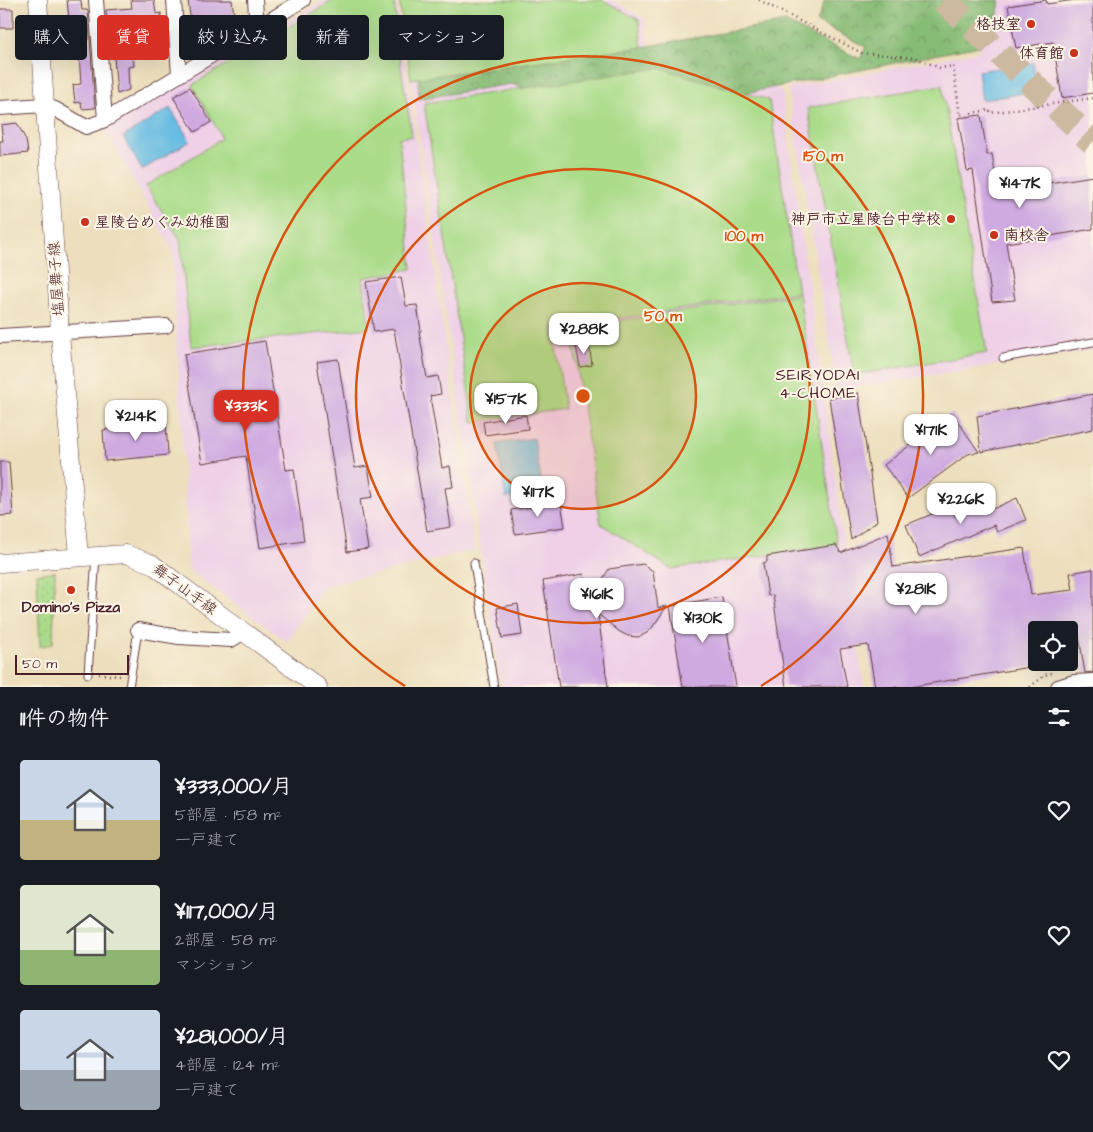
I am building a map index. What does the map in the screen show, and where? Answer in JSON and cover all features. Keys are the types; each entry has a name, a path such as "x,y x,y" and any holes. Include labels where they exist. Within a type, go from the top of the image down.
{"street":[{"name":"塩屋舞子線","path":"38,0 60,333 79,557"},
{"path":"96,0 105,120"},
{"path":"174,0 180,75"},
{"path":"255,0 256,15"},
{"path":"279,15 304,0"},
{"path":"0,108 44,105 55,109 86,127 105,120 205,60"},
{"path":"0,336 166,326"},
{"name":"舞子山手線","path":"0,563 126,554 152,564 318,687"},
{"path":"138,630 179,637 230,640 244,632"},
{"path":"1058,687 1074,682 1093,681"}],"lane":[{"path":"1003,358 1093,342"},
{"path":"88,674 96,555"},
{"path":"474,563 494,687"},
{"path":"129,687 138,630"}],"path":[{"path":"759,0 862,53 916,58 940,68 953,66 960,115 990,110 990,113 1093,98"},
{"path":"88,674 131,677"}],"shaded area":[{"path":"324,0 396,0 398,15 379,15 379,60 405,60 475,550 324,586 287,642 189,570 172,250 105,129 222,60 287,60 287,22 297,16 297,60 369,60 369,15 299,15"},
{"path":"399,0 612,0 645,19 650,57 782,90 864,687 501,687 408,60 504,60 504,15 401,15"},
{"name":"神戸市立星陵台中学校","path":"972,0 1093,0 1093,350 837,390 788,88 980,51"}],"green space":[{"path":"334,0 394,0 396,15 379,15 379,60 400,60 412,136 399,138 412,269 363,278 369,328 191,347 180,239 146,186 221,139 219,132 192,85 234,60 287,60 287,28 297,22 297,60 369,60 369,15 309,15"},
{"path":"399,0 603,0 639,20 642,47 411,79 408,60 504,60 504,15 401,15"},
{"path":"825,0 1000,0 996,27 979,46 751,92 632,100 550,96 511,84 419,99 418,78 642,47 785,22 860,59 866,47 817,22"},
{"path":"659,68 769,100 798,292 553,328 565,409 473,422 424,103"},
{"path":"942,85 987,353 854,375 808,108"},
{"path":"799,294 837,545 671,569 601,524 571,328"},
{"path":"55,571 53,643 40,647 37,574"}],"water":[{"path":"1033,63 1037,91 982,100 978,71"},
{"path":"170,108 190,141 142,170 123,137"},
{"path":"534,438 543,492 506,498 497,444"}],"building":[{"path":"67,0 81,0 82,10 88,11 95,108 82,109 81,102 75,103 73,85 81,84 79,60 87,60 87,15 69,15"},
{"path":"131,0 154,0 156,14 161,13 161,15 106,15 106,10 132,8"},
{"path":"188,0 232,0 234,15 190,15"},
{"name":"体育館","path":"1046,0 1047,4 1075,0 1093,0 1093,93 1062,98 1053,42 1016,48 1008,6"},
{"path":"0,9 13,9 13,28 0,28"},
{"path":"114,60 134,60 134,66 128,67 129,90 117,94"},
{"path":"190,87 211,122 195,132 173,97"},
{"path":"981,115 987,155 992,154 998,191 1093,176 1093,229 1006,243 1015,300 992,302 973,170 967,171 958,118"},
{"path":"17,123 26,140 28,153 0,156 0,141 3,141 1,125"},
{"path":"401,277 406,306 417,305 421,331 419,331 427,378 438,376 441,394 430,396 442,468 450,466 453,487 445,488 451,527 427,531 394,329 374,332 366,282"},
{"path":"265,341 286,470 294,469 304,541 260,548 246,456 202,463 184,354"},
{"path":"589,344 592,365 580,367 576,346"},
{"path":"338,359 355,468 368,466 373,497 360,499 368,549 347,552 317,362"},
{"path":"858,393 877,521 851,540 829,398"},
{"path":"1093,394 1093,429 981,452 977,416"},
{"path":"952,413 979,452 968,454 908,498 884,465"},
{"path":"526,415 528,429 485,435 483,422"},
{"path":"166,424 168,455 105,461 103,430"},
{"path":"0,462 9,462 13,515 0,516"},
{"path":"1017,498 1026,520 997,532 994,525 919,557 906,525 951,506 955,516 982,505 986,512"},
{"path":"561,503 565,527 515,534 511,510"},
{"path":"888,533 893,567 1024,548 1031,595 1073,590 1070,573 1093,569 1093,672 1085,673 1078,621 1028,621 1028,667 909,687 875,687 868,645 840,649 847,687 786,687 773,595 768,596 763,563 767,562 767,556 836,545 841,553"},
{"path":"643,564 653,571 658,608 667,606 652,628 647,633 638,637 628,636 620,632 598,614 608,687 559,687 543,581 584,574 588,602 609,569"},
{"path":"722,597 736,687 683,687 670,606"},
{"path":"518,604 522,635 502,638 497,608"}],"tunnel":[{"path":"944,0 1093,142"}],"place":[{"name":"格技室","path":"1031,24"},
{"name":"体育館","path":"1074,53"},
{"name":"神戸市立星陵台中学校","path":"951,219"},
{"name":"星陵台めぐみ幼稚園","path":"85,222"},
{"name":"南校舎","path":"994,235"},
{"name":"Domino's Pizza","path":"71,590"}],"district":[{"name":"SEIRYODAI 4-CHOME","path":"818,383"}]}
